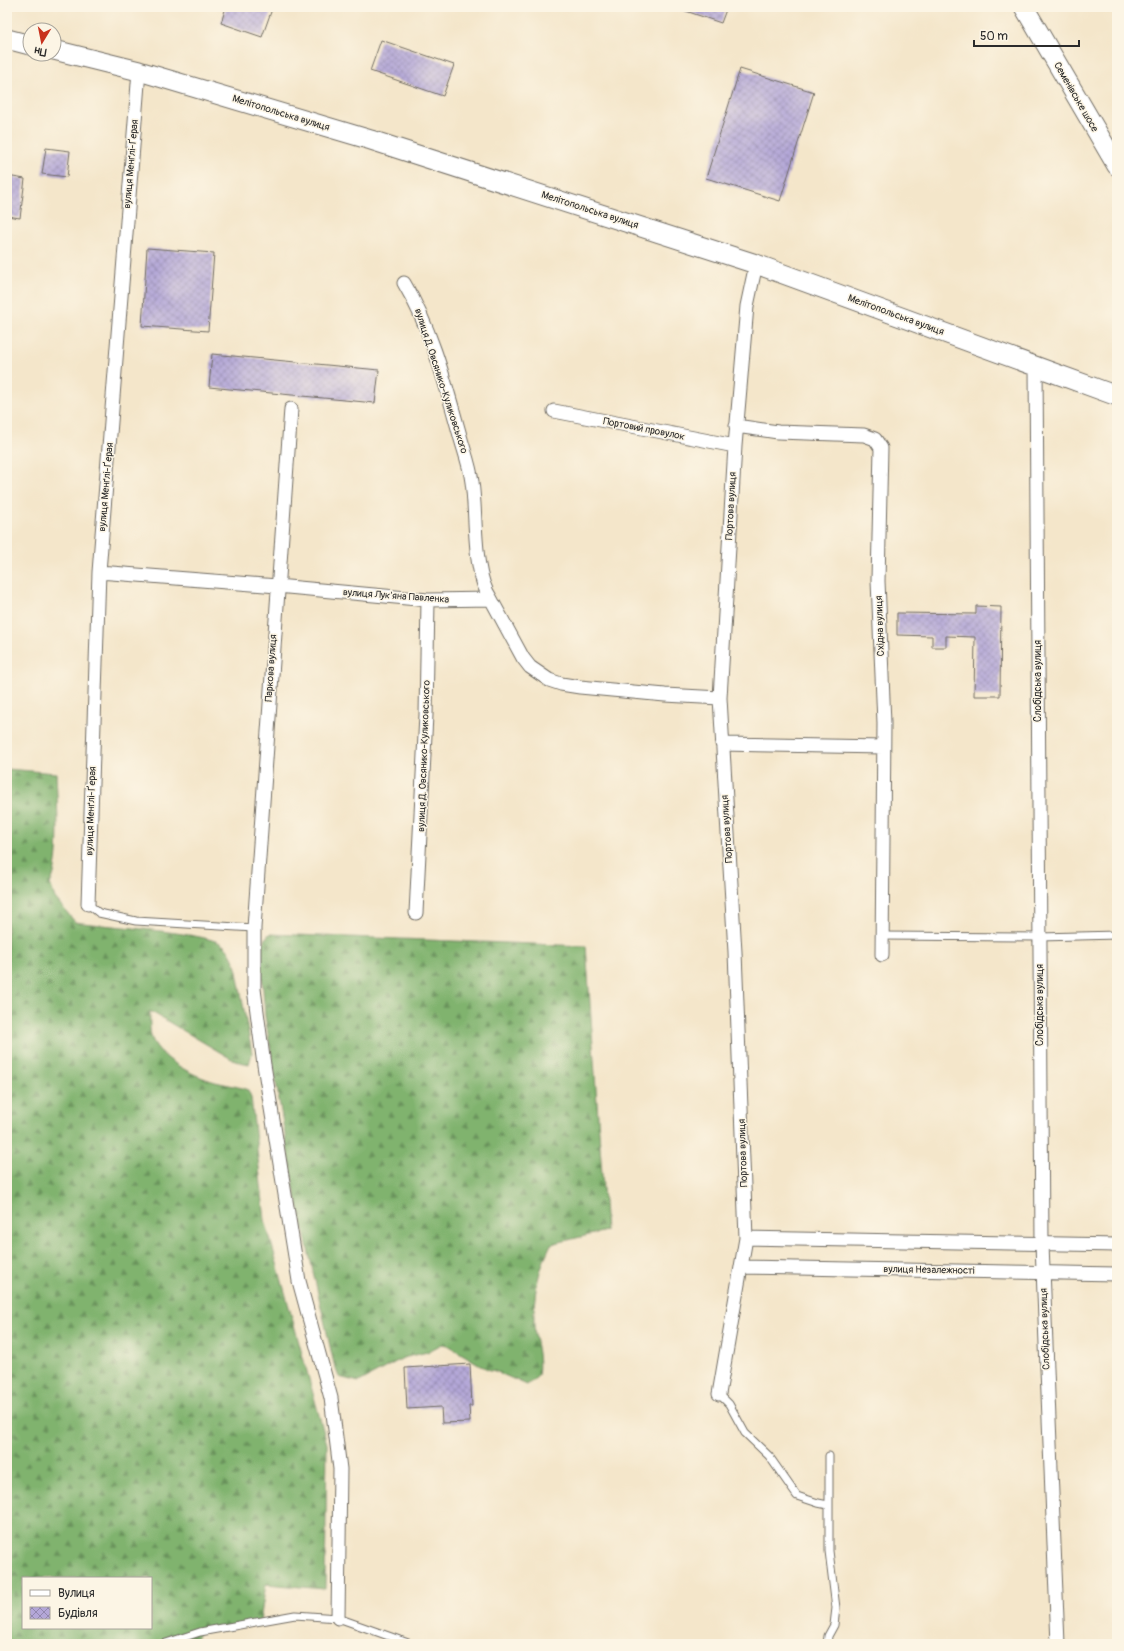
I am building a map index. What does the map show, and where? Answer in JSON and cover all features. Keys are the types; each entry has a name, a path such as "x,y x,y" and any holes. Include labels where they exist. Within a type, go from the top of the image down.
{"main road":[{"name":"Семенівське шосе","path":"1024,7 1117,166"},
{"path":"7,39 22,43"},
{"name":"Мелітопольська вулиця","path":"62,52 139,71 371,140 756,264 1117,396"}],"street":[{"name":"вулиця Менґлі-Ґерая","path":"88,904 99,572 139,71"},
{"name":"Портова вулиця","path":"719,1394 746,1238 735,952 720,698 736,426 747,306 756,264"},
{"name":"вулиця Д. Овсянико-Куликовського","path":"404,283 417,304 454,413 472,481 478,552 484,583 491,599"},
{"name":"Слобідська вулиця","path":"1036,366 1042,1244 1058,1644"},
{"name":"Паркова вулиця","path":"291,409 277,586 254,928 254,989 265,1072 299,1281 332,1398 340,1469 338,1618"},
{"name":"Портовий провулок","path":"554,411 735,446"},
{"name":"Східна вулиця","path":"736,426 778,432 864,435 875,439 879,443 882,454 878,581 884,723 882,955"},
{"name":"вулиця Лук'яна Павленка","path":"99,572 428,600 491,599"},
{"path":"491,599 523,658 530,667 549,680 561,684 596,689 666,696 720,698"},
{"name":"вулиця Д. Овсянико-Куликовського","path":"416,913 426,715 428,600"},
{"path":"722,744 883,747"},
{"path":"746,1238 1117,1245"},
{"name":"вулиця Незалежності","path":"741,1267 1117,1274"}],"lane":[{"path":"88,904 99,913 136,921 182,925 254,928"},
{"path":"882,936 1040,937 1117,935"},
{"path":"719,1394 729,1404 745,1433 774,1462 798,1496 818,1504 828,1505"},
{"path":"827,1644 828,1636 834,1625 836,1608 829,1551 829,1456"},
{"path":"163,1644 200,1632 295,1615 338,1618 411,1644"}],"green space":[{"path":"7,769 56,773 58,830 56,861 54,874 50,884 55,898 75,922 176,933 213,940 223,945 228,950 237,972 252,1053 249,1064 235,1061 150,1011 151,1036 161,1052 175,1064 211,1081 248,1090 251,1097 265,1220 327,1444 325,1589 266,1584 260,1621 200,1632 192,1644 7,1644"},
{"path":"269,934 586,946 606,1231 551,1244 537,1283 534,1303 534,1325 539,1369 538,1376 527,1385 487,1369 447,1345 442,1344 427,1352 403,1358 359,1382 339,1377 334,1364 293,1183 265,1016 260,948"}],"building":[{"path":"226,7 266,7 272,9 262,37 221,23"},
{"path":"680,7 727,7 721,23 680,9"},
{"path":"381,40 454,65 443,96 370,71"},
{"path":"740,69 814,92 780,201 706,178"},
{"path":"46,148 70,151 67,177 42,174"},
{"path":"7,176 25,179 20,218 7,216"},
{"path":"147,248 214,253 208,331 142,326"},
{"path":"212,354 379,370 375,403 209,387"},
{"path":"976,606 1001,607 1000,696 974,696 975,637 946,636 946,647 932,647 932,636 897,635 897,613 976,614"},
{"path":"470,1364 472,1406 469,1406 470,1422 442,1423 441,1407 407,1409 405,1368"}]}
